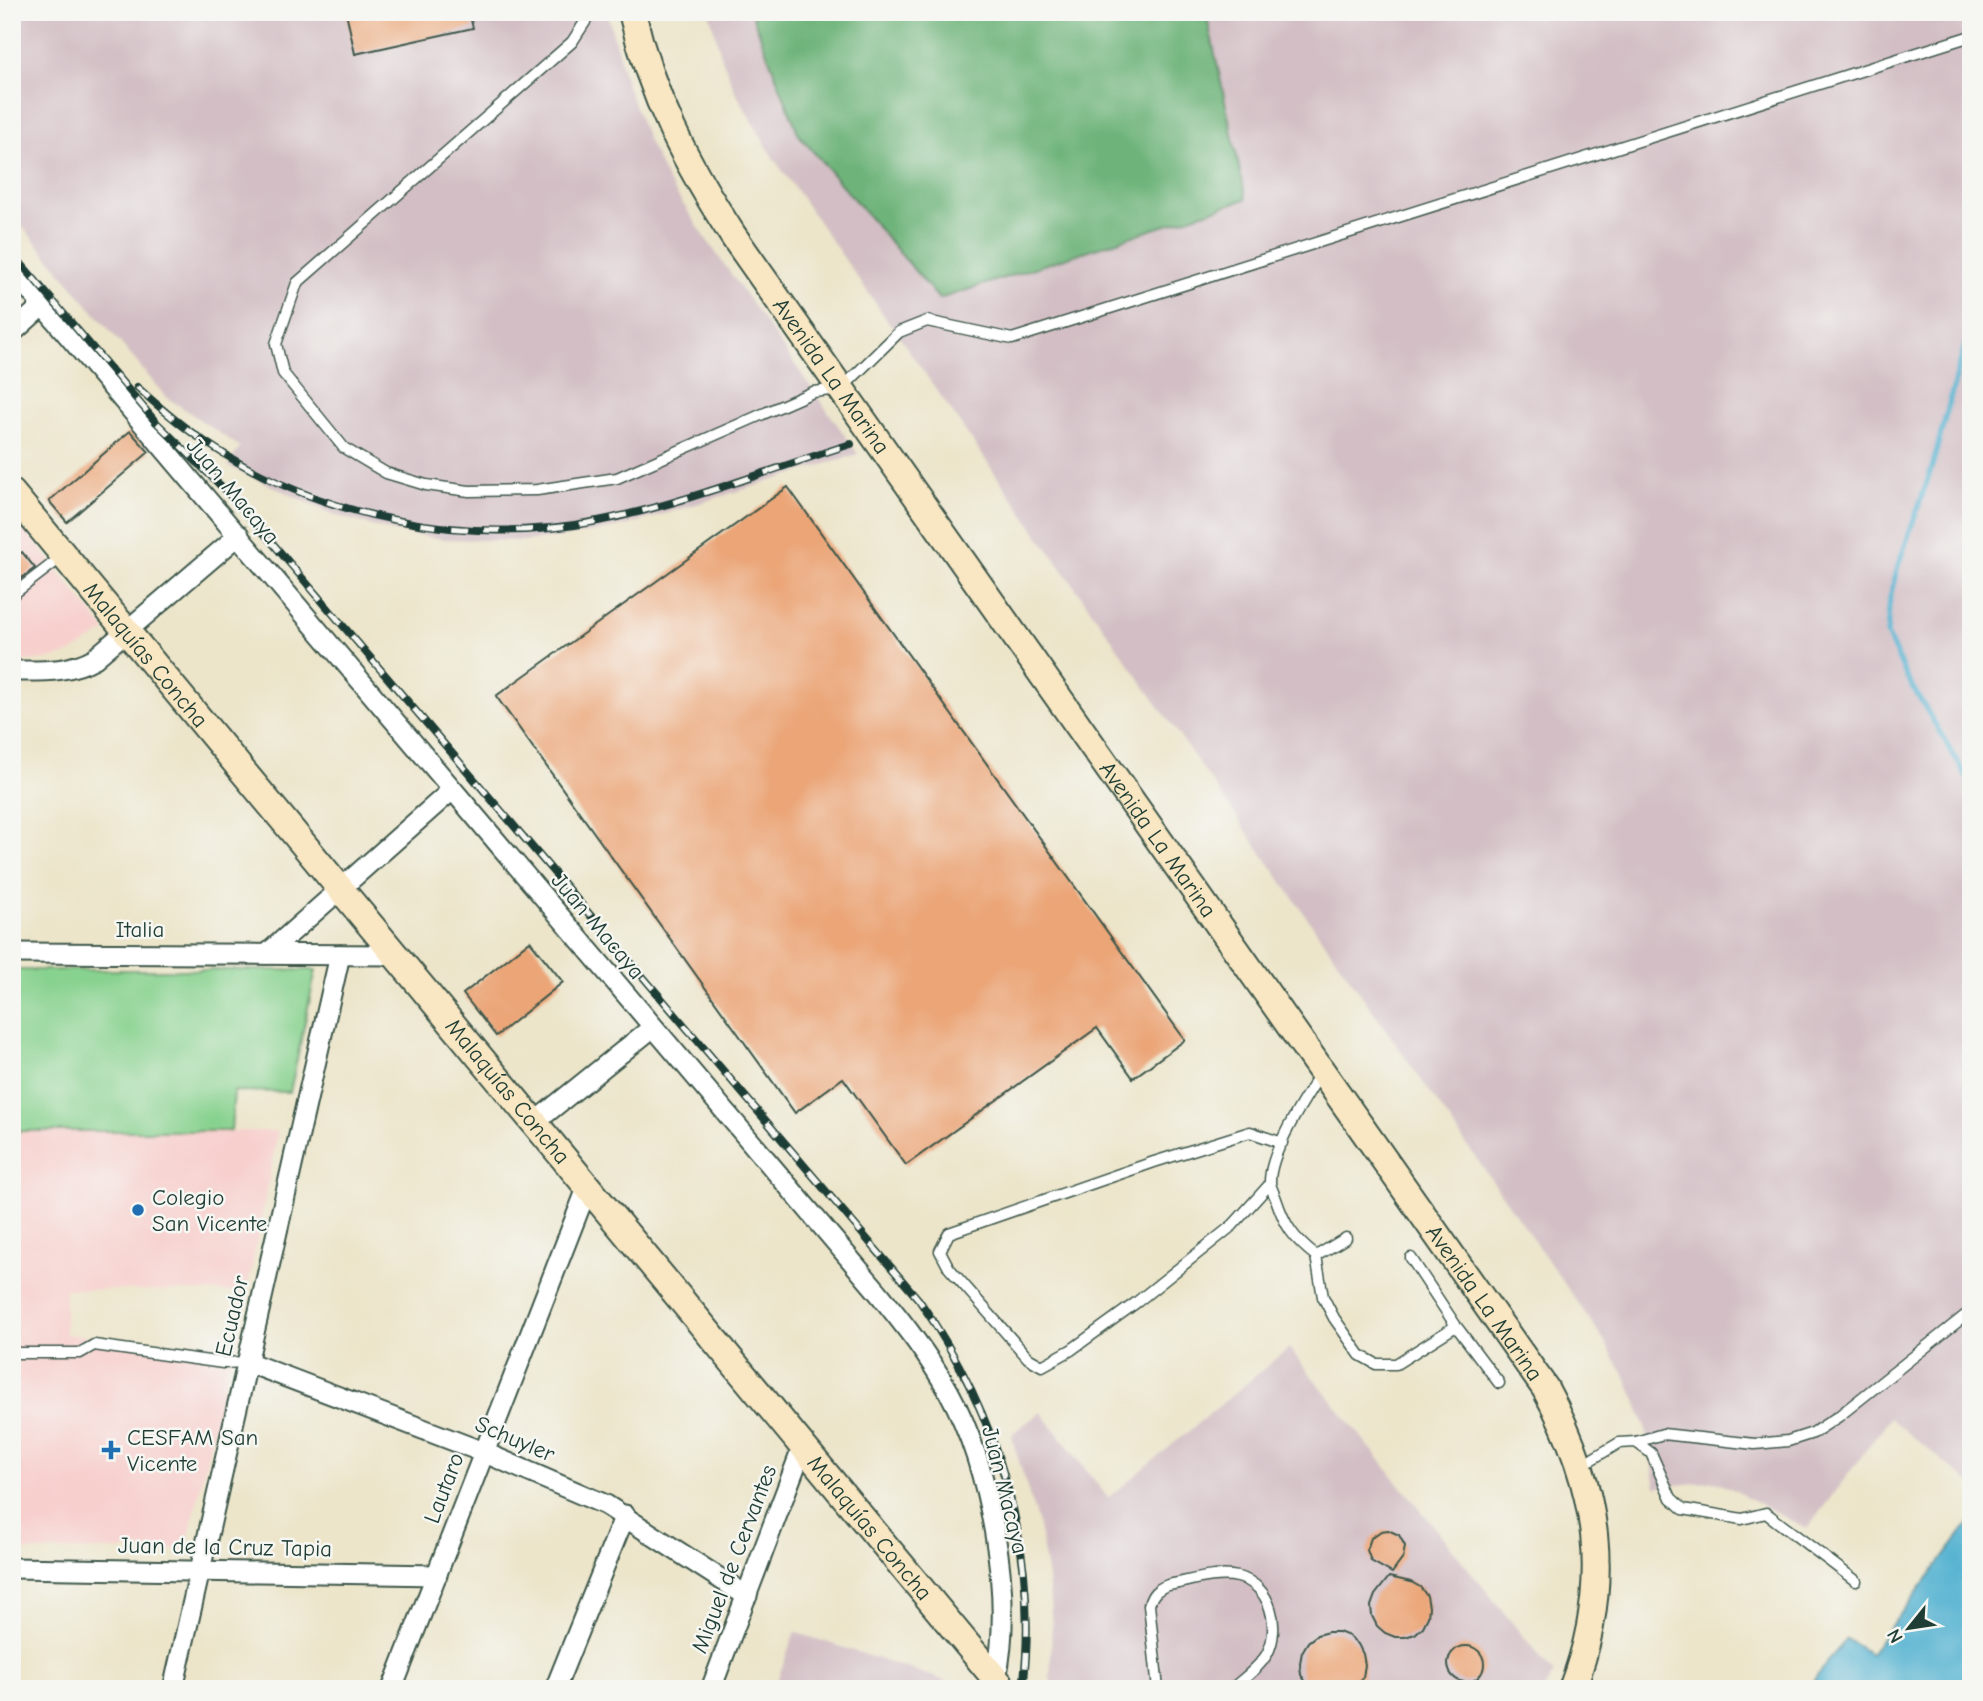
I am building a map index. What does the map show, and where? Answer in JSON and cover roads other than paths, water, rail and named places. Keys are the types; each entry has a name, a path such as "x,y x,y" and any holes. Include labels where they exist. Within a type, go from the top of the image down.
{"main road":[{"name":"Avenida La Marina","path":"632,12 655,93 680,149 734,237 1529,1363 1560,1414 1581,1466 1594,1530 1595,1585 1590,1629 1572,1689"},
{"name":"Malaquías Concha","path":"12,493 1000,1684"}],"street":[{"name":"Juan Macaya","path":"12,269 894,1311 948,1391 974,1452 992,1525 1002,1602 1000,1684"},
{"path":"12,333 43,305"},
{"path":"12,671 73,668 95,658 239,535"},
{"path":"267,954 452,790"},
{"name":"Italia","path":"12,953 396,955"},
{"name":"Ecuador","path":"173,1689 340,955"},
{"path":"534,1122 652,1028"},
{"name":"Lautaro","path":"392,1689 587,1186"},
{"name":"Schuyler","path":"247,1362 483,1452 606,1505 747,1595"},
{"name":"Miguel de Cervantes","path":"712,1689 803,1446"},
{"path":"555,1689 625,1515"},
{"name":"Juan de la Cruz Tapia","path":"12,1568 437,1576"}],"lane":[{"path":"588,12 585,22 572,41 297,283 276,344 283,373 344,448 386,473 426,485 468,491 537,490 617,478 813,392 841,389 899,332 928,321 1012,339 1971,36"},
{"path":"12,595 64,555"},
{"path":"1282,1143 1250,1132 1154,1161 949,1233 940,1251 949,1268 1028,1358 1042,1366 1071,1350 1137,1303 1233,1225 1270,1184 1287,1129 1322,1071"},
{"path":"1270,1184 1284,1224 1304,1247 1316,1255 1323,1297 1360,1355 1376,1364 1396,1364 1456,1326"},
{"path":"1316,1255 1346,1238"},
{"path":"1411,1258 1499,1384"},
{"path":"1581,1466 1619,1443 1636,1442 1662,1434 1755,1444 1788,1441 1813,1433 1839,1416 1971,1311"},
{"path":"12,1353 80,1353 94,1345 223,1363 247,1362"},
{"path":"1636,1442 1651,1453 1671,1498 1683,1509 1742,1519 1766,1513 1856,1581"},
{"path":"1158,1689 1149,1605 1153,1595 1161,1587 1168,1585 1220,1576 1239,1577 1254,1585 1269,1604 1274,1625 1272,1642 1262,1661 1232,1689"}],"water":[{"path":"1971,1521 1971,1689 1808,1689 1847,1639 1870,1654"}],"waterway":[{"path":"1971,322 1932,467 1898,566 1890,597 1887,634 1905,674 1971,784"}],"railway":[{"path":"12,253 155,421 257,525 919,1300 971,1389 1007,1485 1025,1586 1027,1637 1023,1689"},
{"path":"137,387 207,443 250,469 296,490 395,520 446,528 548,528 598,521 694,496 851,444"}],"place":[{"name":"Colegio San Vicente","path":"138,1210"},
{"name":"CESFAM San Vicente","path":"111,1450"}]}
